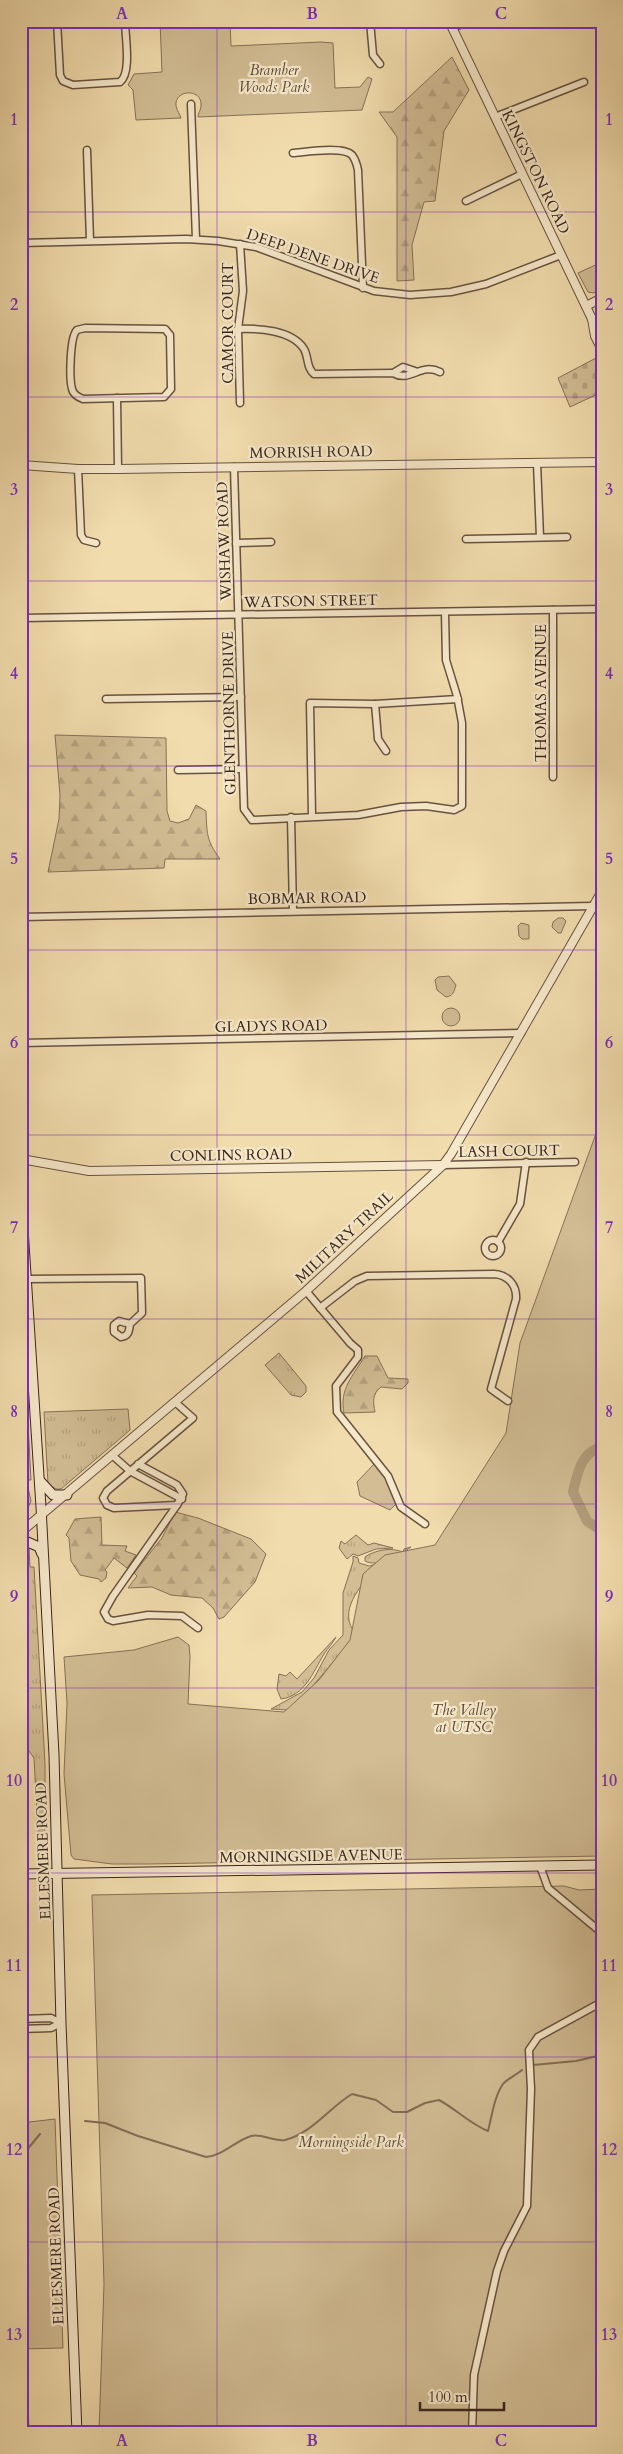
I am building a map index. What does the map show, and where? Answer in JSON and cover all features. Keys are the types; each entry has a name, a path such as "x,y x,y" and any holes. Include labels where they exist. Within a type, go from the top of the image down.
{"main road":[{"name":"ELLESMERE ROAD","path":"21,1119 23,1208 42,1516 54,1755 61,2023 77,2433"},
{"name":"ELLESMERE ROAD","path":"21,1197 23,1208"},
{"path":"39,1479 50,1493 67,1495"},
{"path":"21,1539 39,1547 44,1556"},
{"name":"MORNINGSIDE AVENUE","path":"21,1874 602,1866"}],"street":[{"path":"58,21 60,75 63,81 73,85 120,82 123,80 127,71 125,21"},
{"path":"370,21 373,55 380,64"},
{"path":"451,25 468,21"},
{"name":"KINGSTON ROAD","path":"451,25 592,320 602,332"},
{"path":"495,117 584,82"},
{"path":"190,104 196,239"},
{"path":"87,150 90,241"},
{"path":"293,153 332,150 348,153 354,158 358,170 363,288"},
{"path":"466,201 522,174"},
{"name":"DEEP DENE DRIVE","path":"21,243 196,239 240,244 256,247 363,288 381,293 410,295 451,292 486,284 561,255"},
{"name":"CAMOR COURT","path":"240,244 243,291 238,329 240,403"},
{"path":"586,306 602,298"},
{"path":"592,320 595,336 602,350"},
{"path":"85,328 165,329 170,335 171,389 164,396 117,398 83,399 72,391 73,333 85,328"},
{"path":"238,329 267,330 296,341 305,350 309,370 314,374 393,373 400,377 428,368 440,372"},
{"path":"117,398 118,469"},
{"name":"MORRISH ROAD","path":"21,465 78,469 118,469 602,462"},
{"path":"537,463 540,537"},
{"name":"WISHAW ROAD","path":"234,467 239,614"},
{"path":"78,469 81,534 84,540 96,543"},
{"path":"466,539 567,537"},
{"path":"236,543 271,542"},
{"name":"WATSON STREET","path":"21,618 602,609"},
{"name":"THOMAS AVENUE","path":"553,610 553,776"},
{"name":"GLENTHORNE DRIVE","path":"239,614 244,810 252,820 358,815 403,807 426,806 454,810 462,806 462,723 458,699 446,660 445,612"},
{"path":"106,699 241,697"},
{"path":"312,816 310,703 375,704 458,699"},
{"path":"375,704 378,739 386,751"},
{"path":"178,770 242,769"},
{"path":"291,817 293,911"},
{"name":"MILITARY TRAIL","path":"21,1532 306,1291 442,1165 451,1154 602,891"},
{"name":"BOBMAR ROAD","path":"21,917 593,906"},
{"name":"GLADYS ROAD","path":"21,1043 521,1034"},
{"name":"CONLINS ROAD","path":"22,1160 89,1171 442,1165"},
{"path":"498,1242 520,1204 526,1162"},
{"name":"LASH COURT","path":"442,1165 575,1162"},
{"path":"320,1308 355,1281 368,1276 502,1276 513,1284 516,1297 491,1389 508,1401"},
{"path":"27,1279 140,1278 142,1313 130,1324"},
{"path":"306,1291 352,1344 351,1348 358,1357 336,1386 337,1412 388,1476 401,1506 425,1524"},
{"path":"175,1402 193,1418 106,1492 103,1498 107,1505 114,1508 180,1502"},
{"path":"112,1455 130,1472 180,1502"},
{"path":"138,1464 180,1487 182,1491 180,1502 105,1608 105,1615 113,1621 148,1615 182,1616 198,1628"},
{"path":"540,1866 548,1888 602,1933"},
{"path":"472,2433 474,2375 498,2266 527,2206 531,2089 529,2050 538,2038 602,2002"},
{"path":"21,2019 51,2018 61,2023"},
{"path":"21,2029 51,2028 61,2023"}],"green space":[{"name":"Bramber Woods Park","path":"160,21 230,21 231,46 333,43 335,88 360,87 368,77 372,79 362,110 198,117 201,107 200,100 198,96 188,93 179,96 177,100 176,106 181,118 136,120 133,90 128,85 134,74 162,72"},
{"path":"452,57 469,90 444,131 435,201 424,202 412,245 414,280 397,281 397,137 379,112 393,112"},
{"path":"602,262 602,289 593,293 588,292 578,273"},
{"path":"596,358 602,371 602,392 570,407 558,378"},
{"path":"55,735 166,738 167,811 170,821 178,823 189,819 196,805 206,811 208,836 212,847 220,859 165,859 164,868 48,872 59,819 60,795"},
{"path":"558,918 563,918 566,921 561,933 558,933 552,927 553,922"},
{"path":"521,923 529,925 529,939 522,939 519,936 518,926"},
{"path":"449,976 456,985 453,993 446,997 437,990 435,980 438,977"},
{"path":"451,1008 457,1011 460,1017 457,1023 451,1026 445,1023 442,1017 445,1011"},
{"name":"The Valley at UTSC","path":"602,1117 602,1856 148,1864 112,1864 74,1859 71,1855 64,1774 67,1703 64,1657 134,1650 178,1637 189,1645 188,1704 284,1712 319,1680 350,1640 363,1574 385,1555 435,1545 506,1433 520,1343"},
{"path":"279,1353 306,1386 306,1392 301,1397 291,1395 265,1365"},
{"path":"365,1356 377,1356 388,1378 408,1379 408,1383 402,1389 381,1387 376,1392 374,1398 375,1412 344,1413 343,1397 345,1390"},
{"path":"22,1381 26,1386 31,1480 29,1480 26,1474"},
{"path":"21,1409 25,1474 31,1501 28,1508 21,1505"},
{"path":"128,1409 130,1430 61,1489 56,1489 48,1484 44,1412"},
{"path":"375,1463 393,1488 397,1503 390,1510 360,1496 357,1482"},
{"path":"175,1512 198,1518 251,1539 266,1554 255,1582 224,1617 219,1619 213,1608 202,1598 171,1595 152,1587 128,1588 137,1576 134,1573 162,1538"},
{"path":"101,1517 102,1545 127,1546 125,1551 136,1555 127,1568 114,1558 105,1570 107,1572 106,1578 101,1582 99,1579 80,1575 71,1561 69,1538 66,1535 75,1519"},
{"path":"356,1535 368,1545 374,1543 393,1548 376,1549 358,1556 353,1554 347,1559 339,1548 341,1541 345,1544"},
{"path":"26,1546 29,1548 30,1567 34,1567 45,1764 45,1836 43,1849 39,1849 34,1758 21,1740 21,1694 27,1658 28,1585"},
{"path":"411,1547 401,1554 382,1562 370,1563 365,1561 365,1557 378,1551 393,1550 403,1552 404,1549"},
{"path":"353,1556 358,1558 359,1563 369,1566 377,1564 360,1587 351,1604 349,1621 353,1630 397,1586 301,1700 287,1710 271,1709 302,1692 314,1678 329,1650 343,1635 343,1593 353,1562"},
{"path":"336,1637 302,1688 289,1697 281,1699 277,1689 279,1674 286,1676 290,1672 297,1679"},
{"name":"Morningside Park","path":"564,1886 579,1890 602,1889 602,2433 99,2433 104,2284 92,1895"},
{"path":"55,2119 63,2348 21,2349 21,2123"},
{"path":"21,2360 27,2360 29,2433 21,2433"}],"waterway":[{"path":"602,1446 595,1449 584,1459 573,1492 587,1521 602,1531"},
{"path":"533,2065 576,2061 602,2055"},
{"path":"85,2121 105,2123 138,2136 206,2157 218,2154 240,2141 255,2135 276,2140 294,2137 312,2126 352,2094 376,2100 393,2112 407,2112 425,2103 439,2100 488,2131 495,2101 500,2089 505,2082 522,2070"},
{"path":"21,2157 40,2134"}]}
